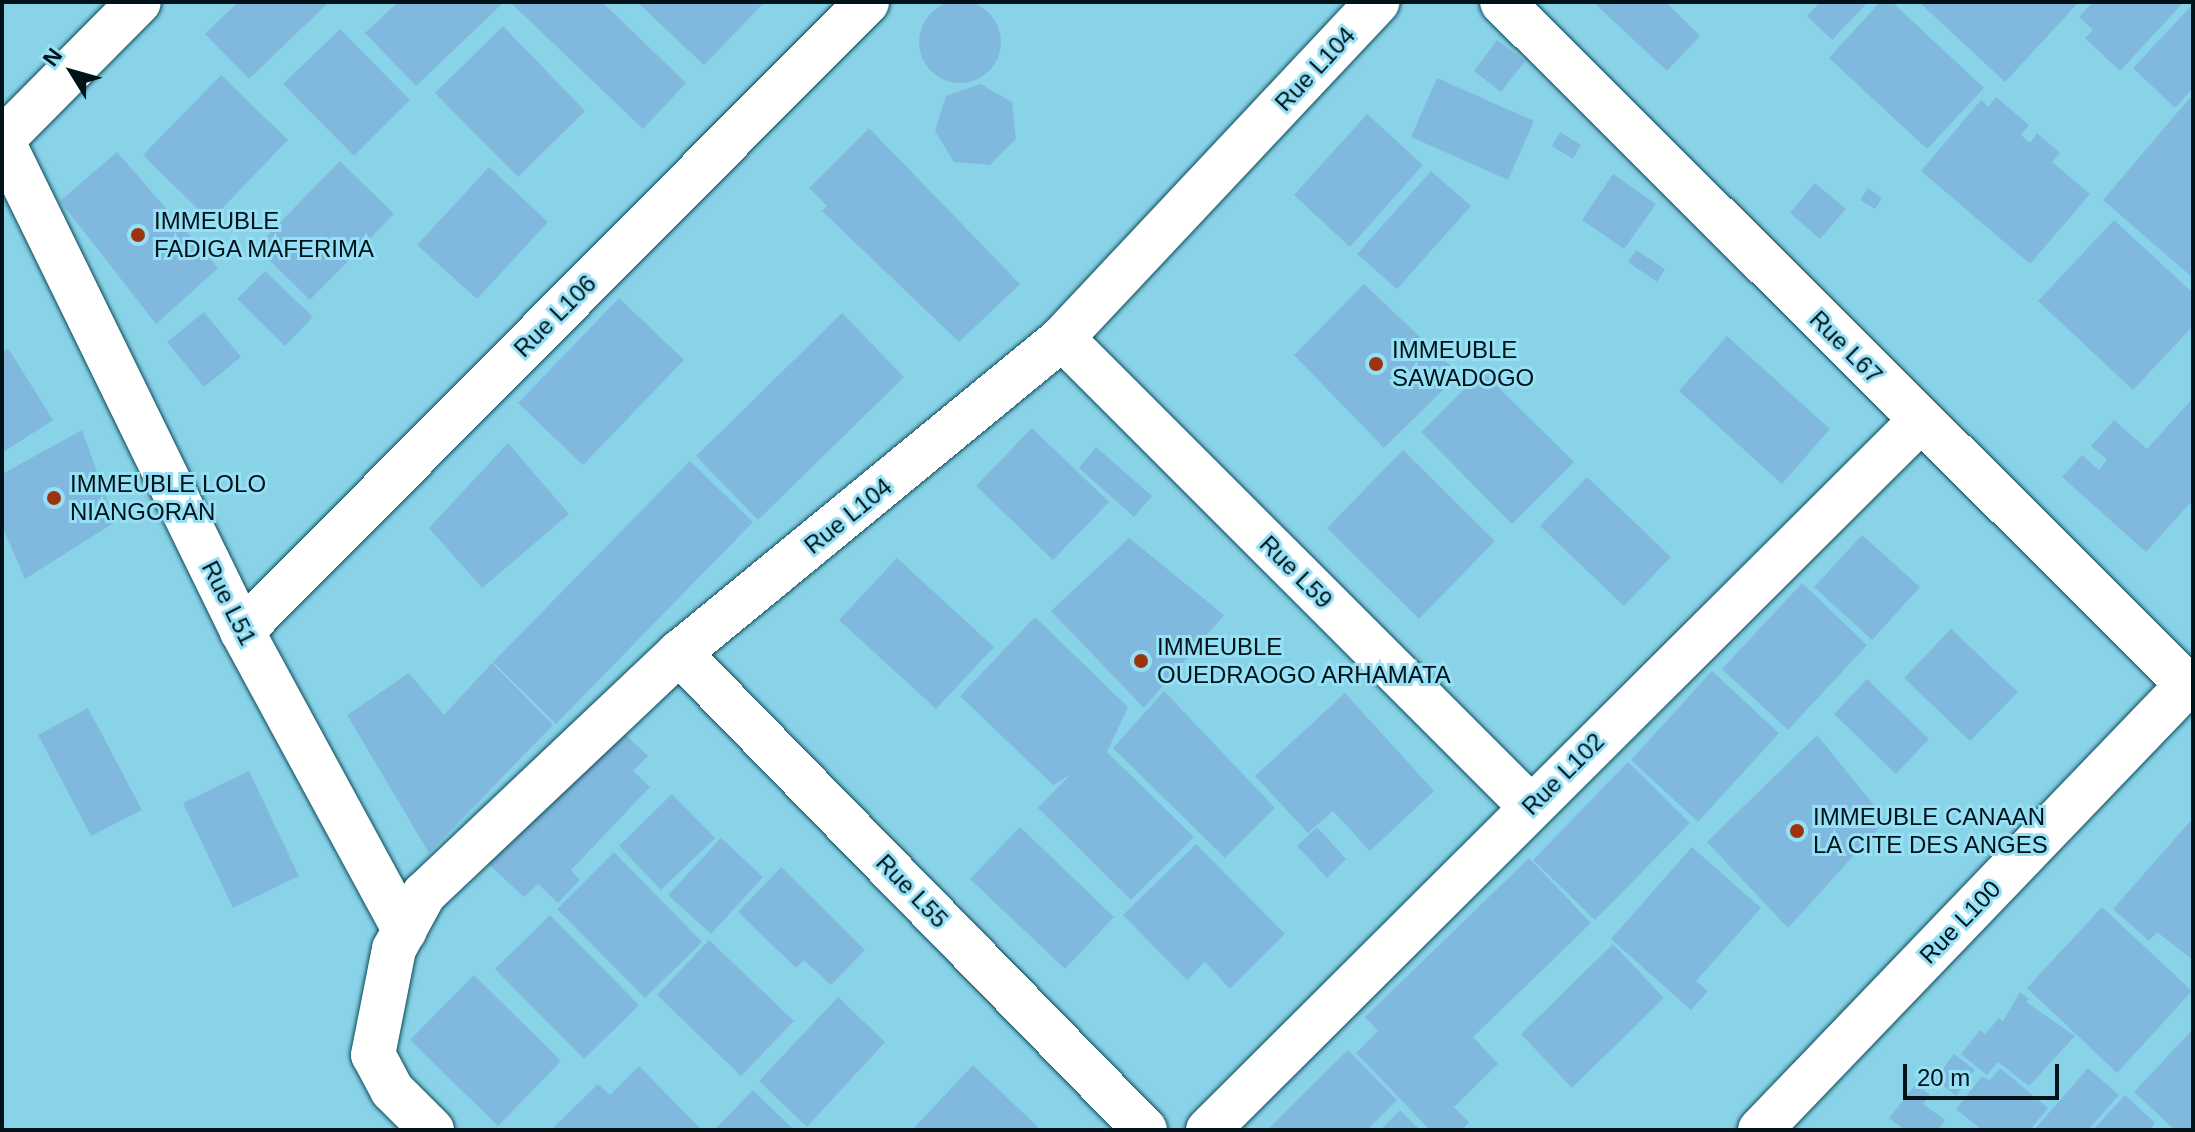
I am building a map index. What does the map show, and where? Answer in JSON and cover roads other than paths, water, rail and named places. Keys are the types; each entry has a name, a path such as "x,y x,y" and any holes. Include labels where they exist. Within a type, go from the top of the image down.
{"street":[{"path":"2,140 139,2"},
{"name":"Rue L106","path":"242,631 867,2"},
{"name":"Rue L104","path":"432,1130 392,1090 373,1055 394,949 424,894 679,653 1062,338 1377,2"},
{"name":"Rue L67","path":"1502,2 1920,421 2191,684"},
{"name":"Rue L51","path":"2,140 242,631 405,931"},
{"name":"Rue L59","path":"1062,338 1530,806"},
{"name":"Rue L102","path":"1208,1130 1920,421"},
{"name":"Rue L55","path":"679,653 1145,1130"},
{"name":"Rue L100","path":"1760,1130 2191,684"}],"place":[{"name":"IMMEUBLE FADIGA MAFERIMA","path":"138,235"},
{"name":"IMMEUBLE SAWADOGO","path":"1376,364"},
{"name":"IMMEUBLE LOLO NIANGORAN","path":"54,498"},
{"name":"IMMEUBLE OUEDRAOGO ARHAMATA","path":"1141,661"},
{"name":"IMMEUBLE CANAAN LA CITE DES ANGES","path":"1797,831"}]}
